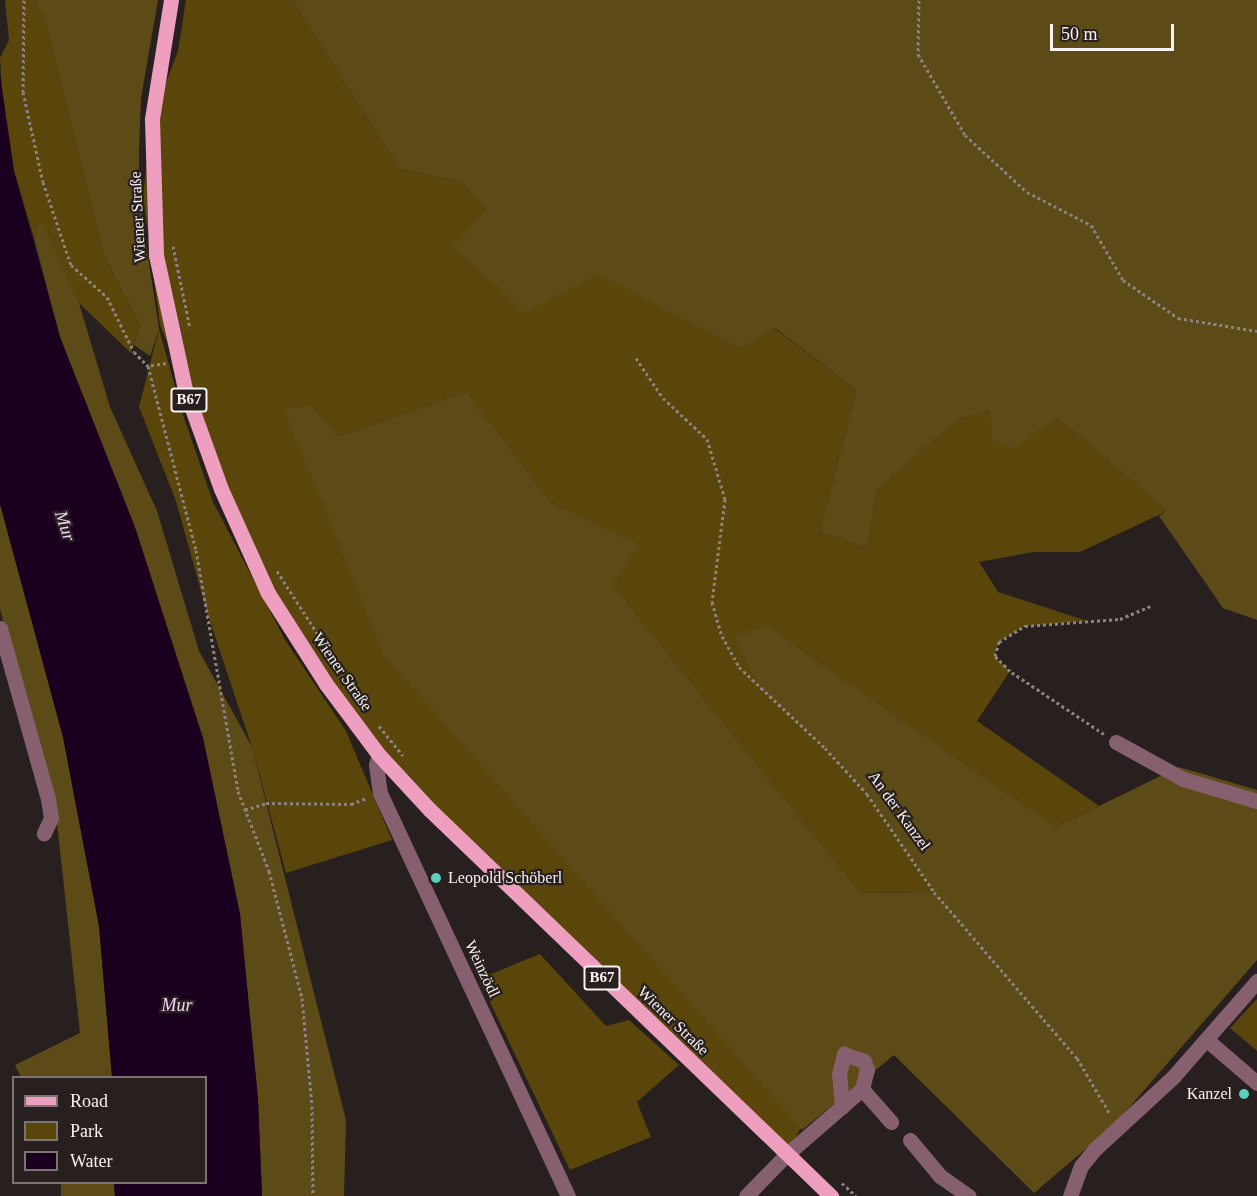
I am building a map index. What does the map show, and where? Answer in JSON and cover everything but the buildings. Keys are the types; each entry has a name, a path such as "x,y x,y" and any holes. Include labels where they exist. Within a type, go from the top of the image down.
{"main road":[{"name":"Wiener Straße","path":"171,0 152,118 156,255 176,362 221,489 268,594 326,684 379,755 536,915 831,1196"}],"street":[{"path":"0,628 48,799 51,818 44,833"},
{"path":"1116,742 1183,779 1257,801"},
{"name":"Weinzödl","path":"379,755 376,765 380,793 567,1196"},
{"path":"1070,1196 1082,1166 1207,1040 1257,981"},
{"path":"1207,1040 1257,1083"},
{"path":"746,1196 787,1154 842,1107 862,1087 867,1069 858,1056 844,1054 839,1074 842,1107"},
{"path":"839,1074 862,1087 891,1122"},
{"path":"910,1140 940,1176 969,1196"}],"path":[{"path":"24,0 23,92 43,182 71,266 107,297 134,352 148,366 196,549 217,681 245,810 268,871 302,998 312,1106 313,1196"},
{"path":"919,0 918,54 965,135 1027,192 1091,225 1123,280 1178,318 1257,331"},
{"path":"172,240 192,339"},
{"name":"An der Kanzel","path":"636,358 663,398 707,439 725,500 712,602 722,636 739,667 825,748 867,794 934,892 1077,1058 1119,1128"},
{"path":"148,366 176,362"},
{"path":"273,566 372,716"},
{"path":"1116,742 1018,677 995,656 999,642 1025,626 1120,619 1150,606"},
{"path":"378,725 406,759"},
{"path":"245,810 266,803 351,804 380,793"},
{"path":"840,1181 856,1196"}],"green space":[{"path":"5,0 35,0 47,28 104,256 140,326 131,353 79,303 41,220 34,238 14,171 3,104 0,58 9,40"},
{"path":"186,0 292,0 400,169 462,182 486,210 740,349 774,328 856,390 820,531 867,549 877,490 959,419 990,411 1057,418 1167,511 1080,552 1033,552 979,562 998,592 1087,621 1025,626 999,642 995,656 1010,671 977,721 1099,806 1056,827 768,626 825,748 867,794 934,892 861,893 613,585 638,544 552,503 467,392 339,436 311,406 801,1127 787,1154 430,810 326,684 268,593 160,325 143,196 152,119 178,51"},
{"path":"159,329 182,412 213,502 285,640 346,731 392,840 286,873 252,747 206,609 176,501 139,407"},
{"path":"540,954 606,1026 629,1020 679,1065 637,1102 651,1137 570,1170 479,979"},
{"path":"1257,999 1257,1051 1230,1028"}],"shaded area":[{"path":"35,0 158,0 141,98 139,150 139,196 159,329 150,356 134,345 140,326 104,256 47,28"},
{"path":"292,0 1257,0 1257,620 1223,608 1159,516 1167,511 1057,418 1013,449 992,440 990,411 959,419 877,490 867,549 820,531 856,390 775,328 740,349 599,274 525,313 453,246 486,210 462,182 400,169"},
{"path":"41,219 79,303 110,407 157,511 199,651 252,747 346,1120 344,1196 262,1196 258,1099 240,914 203,738 60,337 34,238"},
{"path":"467,392 552,503 639,544 613,585 861,893 934,892 867,794 825,748 759,687 734,636 768,626 1056,827 1179,767 1257,790 1257,960 1114,1125 1034,1193 894,1055 802,1130 384,655 284,409 311,406 339,436"},
{"path":"0,504 63,737 99,926 112,1076 20,1076 15,1065 80,1033 57,823 0,609"},
{"path":"61,1184 114,1184 115,1196 61,1196"}],"water":[{"name":"Mur","path":"0,75 14,171 60,337 135,527 203,738 240,914 258,1099 262,1196 115,1196 114,1184 207,1184 207,1076 112,1076 99,926 63,737 0,504"}],"place":[{"name":"Leopold Schöberl","path":"436,878"},
{"name":"Kanzel","path":"1244,1094"}]}
